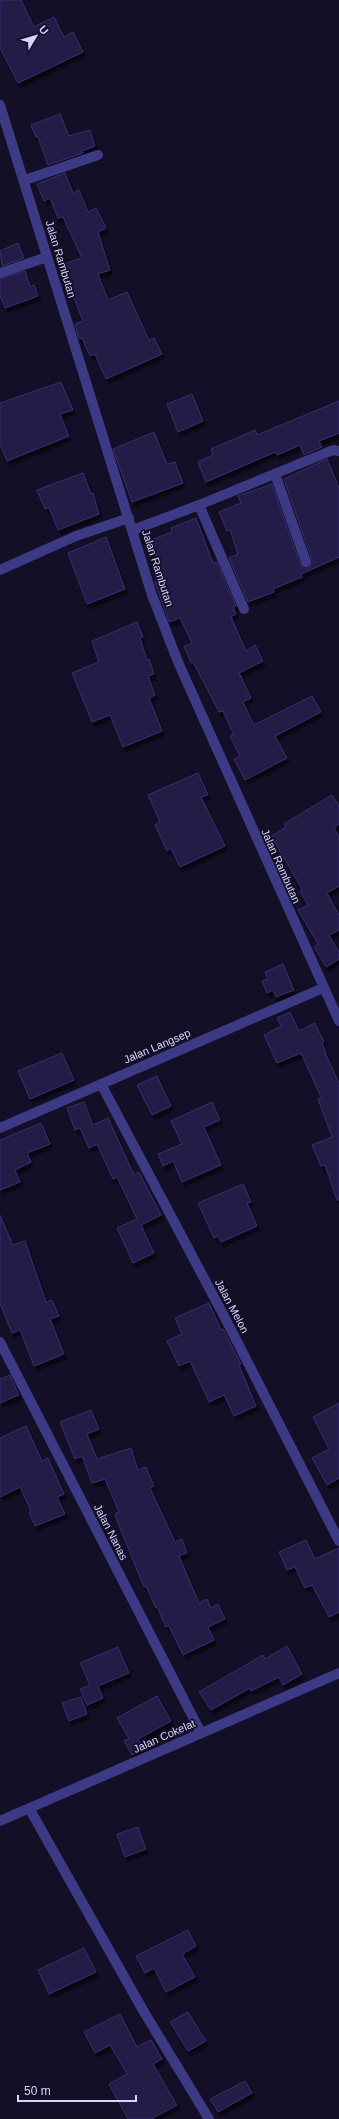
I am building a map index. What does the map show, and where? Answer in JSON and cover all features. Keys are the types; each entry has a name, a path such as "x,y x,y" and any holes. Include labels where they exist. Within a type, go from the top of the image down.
{"street":[{"name":"Jalan Rambutan","path":"0,105 152,595 178,662 323,988 338,1018"},
{"path":"24,180 98,155"},
{"path":"0,273 47,257"},
{"path":"133,530 199,505 328,452 334,450 339,451"},
{"path":"275,474 306,562"},
{"path":"199,505 244,609"},
{"path":"0,570 76,536 129,518"},
{"name":"Jalan Langsep","path":"0,1128 323,988"},
{"name":"Jalan Melon","path":"101,1084 224,1316 339,1540"},
{"name":"Jalan Nanas","path":"0,1342 201,1732"},
{"name":"Jalan Cokelat","path":"0,1821 339,1673"},
{"path":"29,1808 144,2012 209,2119"}],"building":[{"path":"0,0 21,0 34,27 54,17 64,37 73,32 83,52 18,83 0,48"},
{"path":"60,114 69,136 90,130 95,146 82,151 83,153 48,165 38,137 36,137 31,125"},
{"path":"65,173 73,193 79,190 88,212 96,208 106,228 98,232 110,270 98,274 108,300 127,292 149,340 154,338 162,354 106,379 95,354 90,356 82,338 79,339 75,324 83,321 61,265 82,258 63,217 58,218 50,198 44,201 37,184"},
{"path":"18,243 24,258 2,266 0,251"},
{"path":"25,271 30,286 34,285 38,296 5,308 0,295 0,279"},
{"path":"61,382 73,410 60,414 69,436 7,461 0,444 0,403"},
{"path":"192,394 203,421 178,432 167,404"},
{"path":"339,401 339,433 319,441 322,447 304,455 300,445 277,455 275,452 206,482 198,462 213,455 211,449 255,430 257,435"},
{"path":"154,432 167,464 175,462 183,483 132,502 113,449"},
{"path":"327,459 339,488 339,557 301,574 302,577 273,589 274,592 248,602 229,558 238,554 230,530 227,531 219,512 241,503 238,496 272,484 300,564 304,568 309,568 312,564 312,560 284,479"},
{"path":"83,473 91,494 93,493 99,514 58,530 49,508 45,509 37,490"},
{"path":"196,518 213,563 217,562 236,606 233,607 236,614 231,617 246,651 255,645 263,661 239,673 251,698 243,702 254,725 312,696 321,712 275,736 287,758 245,780 234,759 240,756 230,736 234,735 223,711 219,712 193,662 191,663 184,646 192,643 180,618 169,622 155,582 165,579 151,540 172,532 171,528"},
{"path":"106,537 125,589 87,604 68,553"},
{"path":"137,622 143,637 140,638 147,660 149,659 154,674 148,676 155,695 149,698 162,731 123,747 110,715 92,722 72,673 99,662 92,641"},
{"path":"198,773 208,795 201,797 225,846 180,867 171,848 167,851 155,825 160,822 148,795"},
{"path":"332,795 339,806 339,824 334,828 339,837 339,886 327,893 339,915 339,930 329,935 339,952 339,959 326,967 314,947 318,944 298,910 308,905 300,891 302,889 271,836 286,827 284,824"},
{"path":"283,964 294,990 276,997 273,990 267,993 262,981 268,979 265,972"},
{"path":"290,1012 299,1031 315,1023 324,1042 322,1043 325,1053 339,1083 339,1200 337,1200 325,1165 321,1166 312,1145 332,1137 318,1099 321,1097 301,1053 277,1063 264,1035 281,1026 277,1018"},
{"path":"62,1053 74,1080 30,1099 18,1071"},
{"path":"157,1076 171,1106 152,1115 137,1085"},
{"path":"84,1102 93,1125 108,1118 134,1175 139,1172 161,1215 141,1225 154,1253 133,1263 117,1228 137,1219 117,1177 113,1179 97,1144 89,1148 80,1128 75,1130 67,1108"},
{"path":"212,1102 220,1120 204,1127 221,1165 182,1182 173,1161 163,1166 158,1154 182,1144 171,1121"},
{"path":"41,1123 50,1144 27,1153 31,1162 15,1170 20,1182 0,1190 0,1140"},
{"path":"243,1184 251,1202 247,1203 257,1226 221,1242 218,1236 214,1238 198,1203"},
{"path":"0,1215 13,1245 25,1241 46,1302 52,1300 59,1316 50,1319 64,1354 34,1366 20,1330 12,1333 0,1303"},
{"path":"209,1303 221,1330 223,1329 241,1364 239,1365 256,1406 234,1416 224,1395 209,1402 190,1361 179,1366 167,1341 182,1334 175,1318"},
{"path":"10,1375 19,1395 0,1403 0,1379"},
{"path":"339,1403 339,1478 327,1485 312,1458 329,1449 313,1417"},
{"path":"91,1410 99,1429 87,1434 97,1459 131,1448 138,1470 146,1467 154,1486 150,1488 175,1542 182,1539 187,1553 179,1556 199,1603 207,1599 211,1608 218,1604 225,1619 208,1627 214,1640 183,1655 169,1626 166,1627 146,1586 144,1587 118,1523 115,1514 119,1512 105,1479 92,1483 82,1456 75,1459 60,1422"},
{"path":"26,1426 42,1461 48,1458 64,1494 57,1497 65,1514 35,1526 29,1512 31,1511 20,1487 0,1497 0,1438"},
{"path":"306,1540 315,1559 339,1548 339,1612 329,1617 312,1585 305,1588 295,1567 287,1570 279,1552"},
{"path":"287,1646 302,1674 283,1685 279,1677 251,1691 250,1688 211,1710 199,1692 263,1655 265,1659"},
{"path":"118,1647 129,1673 98,1686 103,1698 87,1705 80,1689 90,1685 80,1663"},
{"path":"157,1696 171,1721 138,1739 144,1749 132,1755 124,1741 129,1739 117,1718"},
{"path":"81,1697 87,1714 69,1721 62,1703"},
{"path":"138,1827 146,1849 125,1857 117,1834"},
{"path":"188,1930 196,1946 182,1954 195,1977 166,1992 154,1968 145,1973 136,1956"},
{"path":"84,1948 96,1972 49,1994 38,1970"},
{"path":"188,2012 206,2041 188,2051 170,2022"},
{"path":"120,2014 137,2047 151,2040 162,2059 153,2064 177,2105 151,2119 128,2119 109,2084 127,2074 110,2045 95,2053 84,2032"},
{"path":"245,2081 252,2093 218,2112 210,2099"}]}
